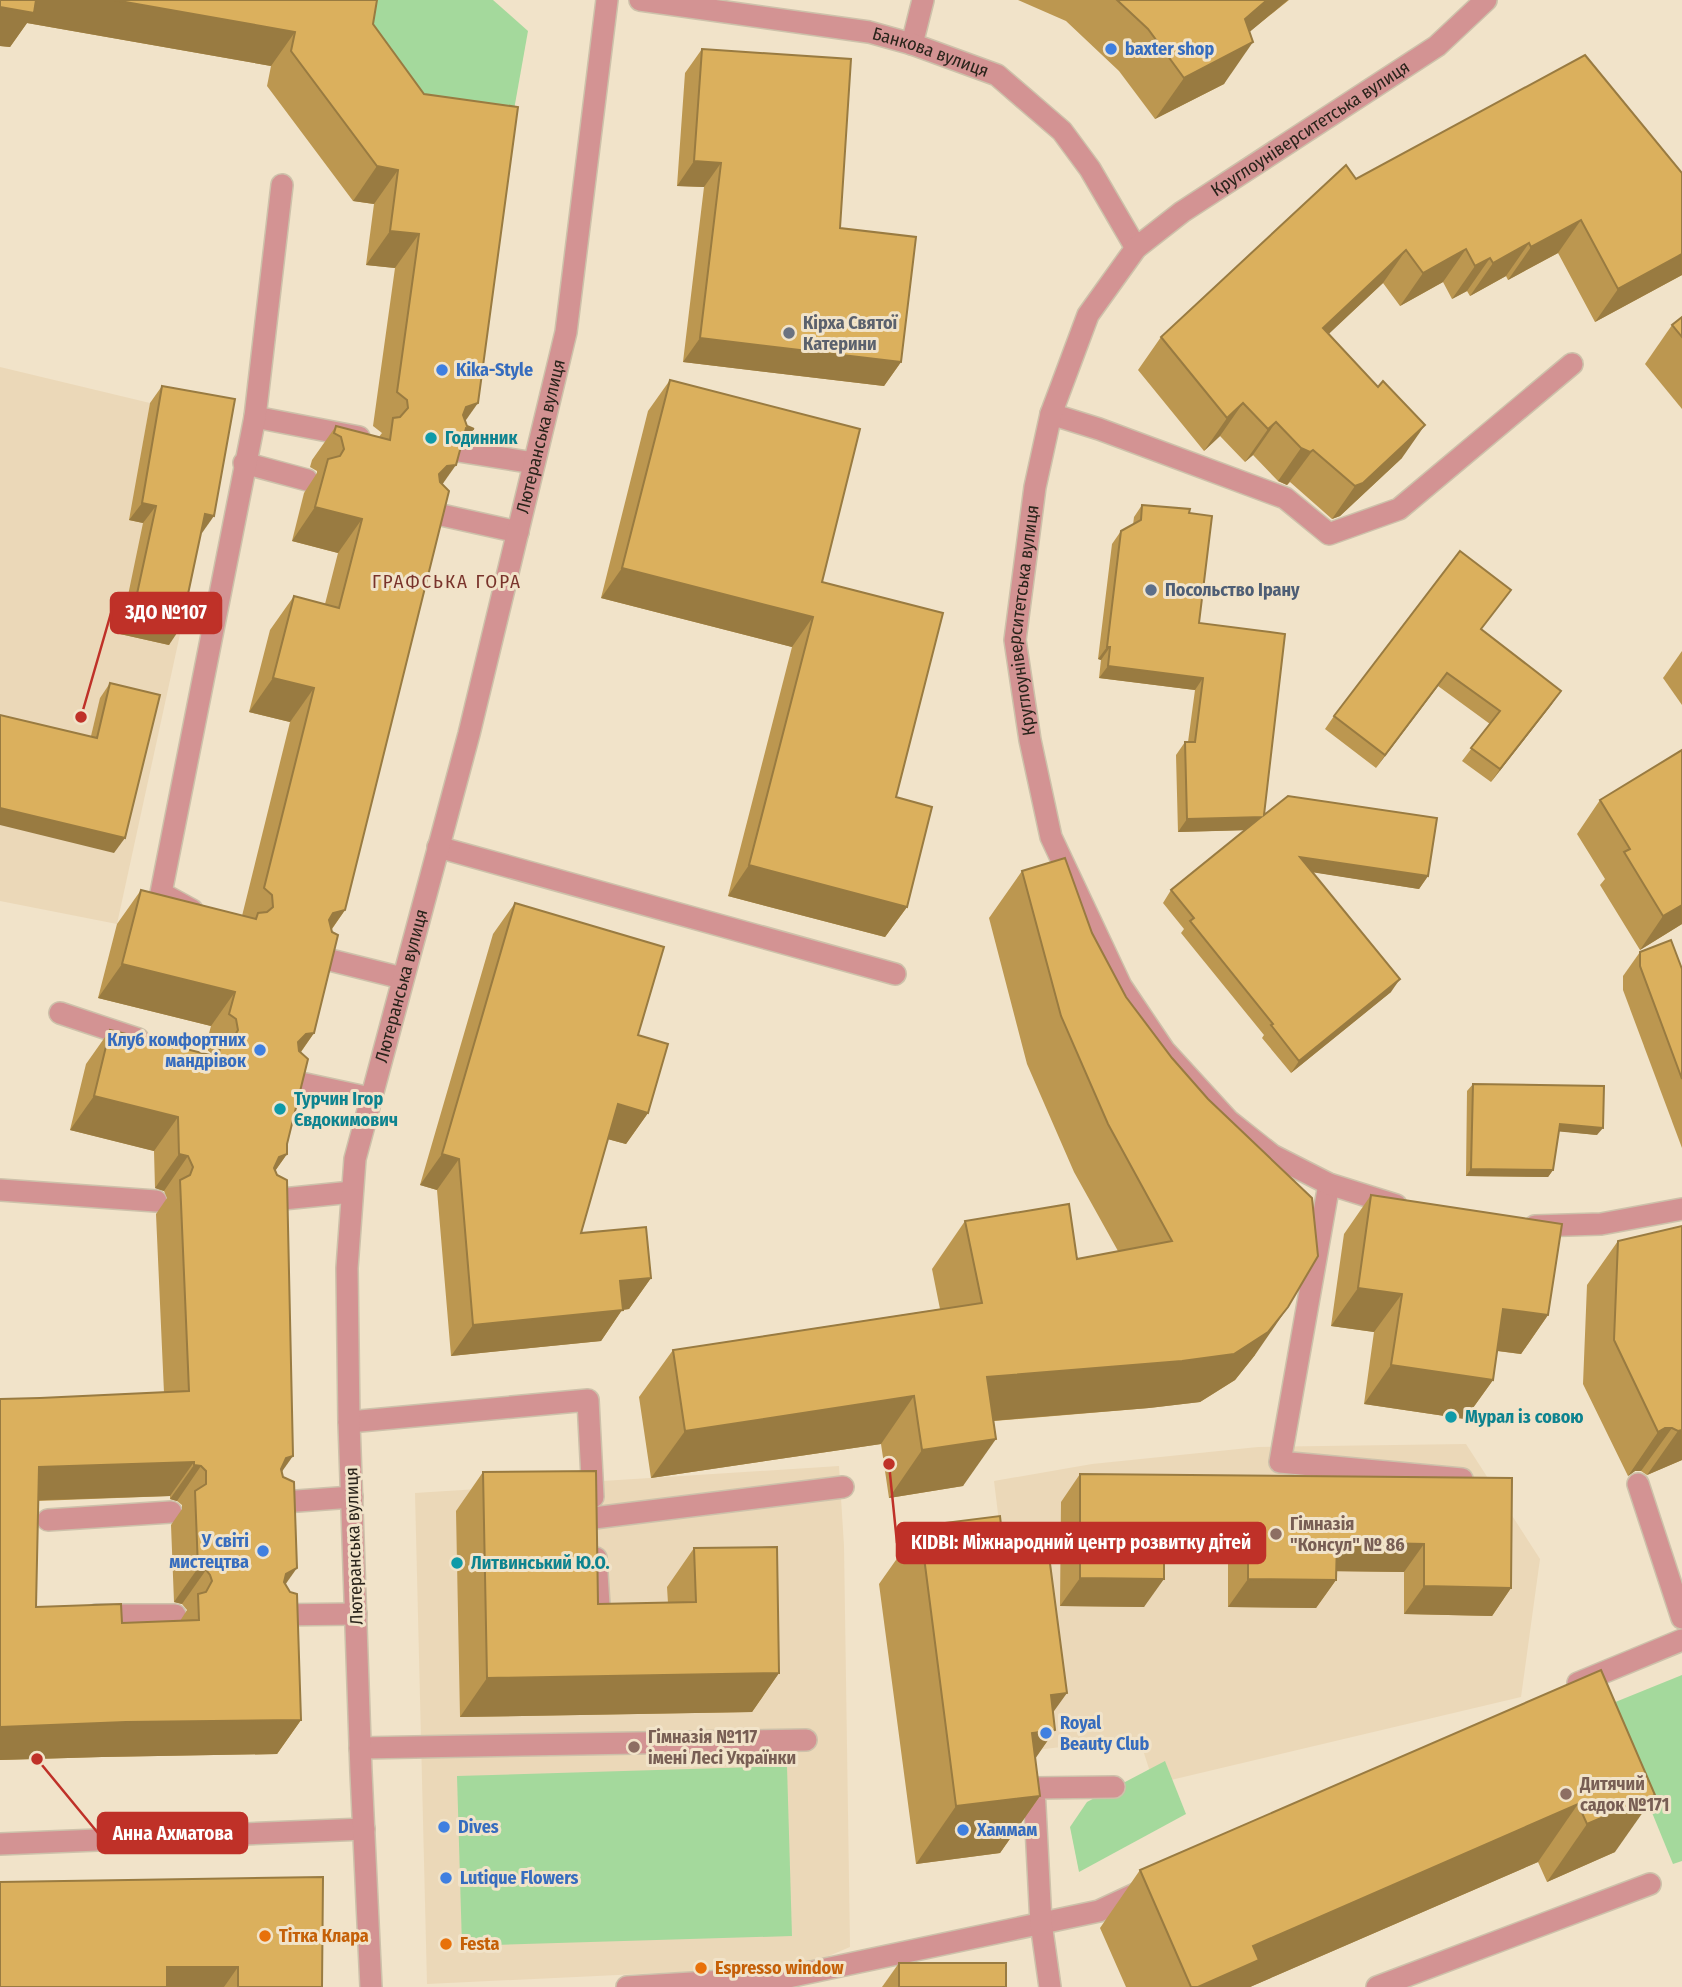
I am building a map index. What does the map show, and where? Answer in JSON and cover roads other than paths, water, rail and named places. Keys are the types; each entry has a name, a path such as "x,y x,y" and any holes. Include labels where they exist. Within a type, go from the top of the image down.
{"street":[{"name":"Лютеранська вулиця","path":"371,1987 349,1422 347,1268 355,1159 469,734 566,332 607,0"},
{"name":"Банкова вулиця","path":"640,0 869,32 912,44 998,75 1062,131 1090,169 1136,248"},
{"path":"912,44 923,0"},
{"name":"Круглоуніверситетська вулиця","path":"1419,1210 1329,1184 1272,1155 1229,1121 1164,1050 1121,986 1051,836 1030,740 1015,640 1035,487 1051,414 1088,316 1136,248 1182,212 1437,46 1486,0"},
{"path":"209,920 161,893 255,417 282,185"},
{"path":"1051,414 1285,498 1329,534 1399,509 1572,364"},
{"path":"255,417 371,439"},
{"path":"452,450 534,463"},
{"path":"244,463 307,480"},
{"path":"428,512 518,531"},
{"path":"438,847 895,974"},
{"path":"318,957 402,978"},
{"path":"60,1013 163,1048"},
{"path":"287,1080 370,1098"},
{"path":"1329,1184 1280,1462 1462,1479"},
{"path":"0,1189 156,1200"},
{"path":"263,1200 352,1192"},
{"path":"1509,1224 1601,1224 1682,1209"},
{"path":"349,1422 588,1400 599,1605"},
{"path":"1638,1484 1682,1618"},
{"path":"594,1518 843,1487"},
{"path":"270,1503 352,1497"},
{"path":"48,1520 171,1512"},
{"path":"273,1615 356,1614"},
{"path":"72,1616 174,1615"},
{"path":"1563,1691 1682,1640"},
{"path":"360,1748 806,1740"},
{"path":"1050,1987 1041,1923 1034,1788 1114,1787"},
{"path":"0,1844 364,1829"},
{"path":"627,1987 788,1977 1099,1911 1162,1881"},
{"path":"1377,1987 1650,1884"}],"place":[{"name":"baxter shop","path":"1111,49"},
{"name":"Кірха Святої Катерини","path":"789,333"},
{"name":"Kika-Style","path":"442,370"},
{"name":"Годинник","path":"431,438"},
{"name":"Посольство Ірану","path":"1151,590"},
{"name":"ЗДО №107","path":"81,717"},
{"name":"Клуб комфортних мандрівок","path":"260,1050"},
{"name":"Турчин Ігор Євдокимович","path":"280,1109"},
{"name":"Мурал із совою","path":"1451,1417"},
{"name":"KIDBI: Міжнародний центр розвитку дітей","path":"889,1464"},
{"name":"Гімназія \"Консул\" № 86","path":"1276,1534"},
{"name":"У світі мистецтва","path":"263,1551"},
{"name":"Литвинський Ю.О.","path":"457,1563"},
{"name":"Royal Beauty Club","path":"1046,1733"},
{"name":"Гімназія №117 імені Лесі Українки","path":"634,1747"},
{"name":"Анна Ахматова","path":"37,1759"},
{"name":"Дитячий садок №171","path":"1566,1794"},
{"name":"Dives","path":"444,1827"},
{"name":"Хаммам","path":"963,1830"},
{"name":"Lutique Flowers","path":"446,1878"},
{"name":"Тітка Клара","path":"265,1936"},
{"name":"Festa","path":"446,1944"},
{"name":"Espresso window","path":"701,1968"}],"district":[{"name":"ГРАФСЬКА ГОРА","path":"447,581"}]}
